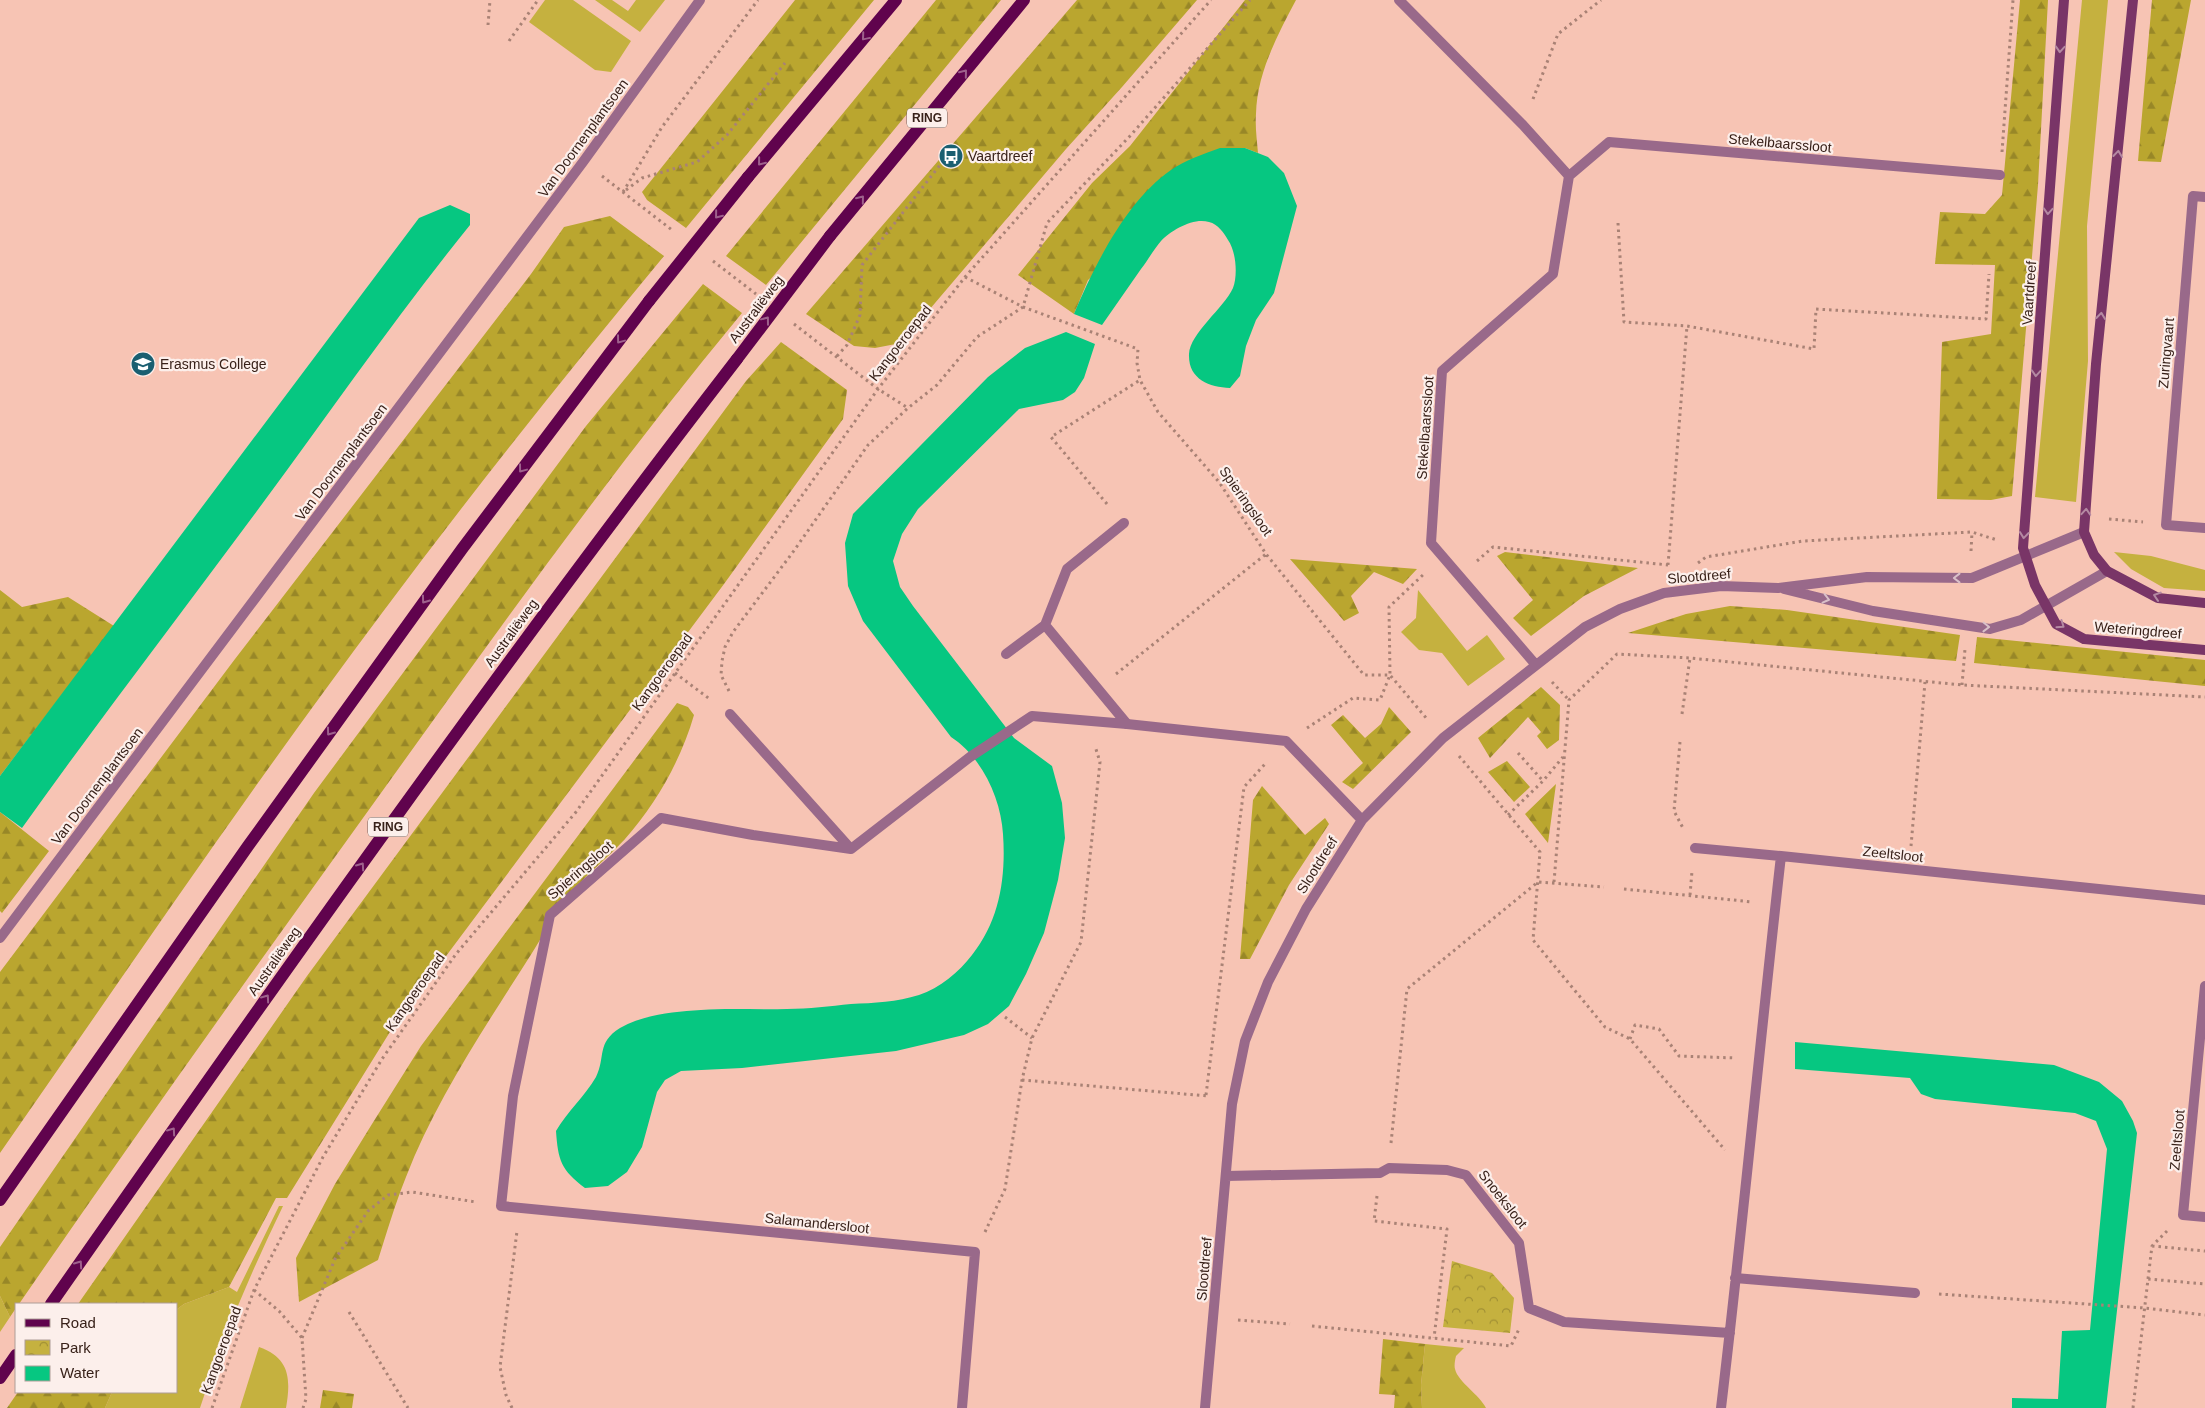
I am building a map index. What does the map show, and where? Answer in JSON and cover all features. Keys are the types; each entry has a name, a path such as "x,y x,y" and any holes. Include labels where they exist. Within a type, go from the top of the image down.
{"main road":[{"path":"0,1200 248,846 462,549 650,301 748,177 896,0"},
{"name":"Australiëweg","path":"53,1303 432,766 618,513 830,236 1024,0"},
{"path":"0,1378 15,1356"}],"street":[{"name":"Van Doornenplantsoen","path":"0,938 584,162 700,0"},
{"path":"1400,0 1523,125 1569,176"},
{"name":"Vaartdreef","path":"2035,585 2024,552 2064,0"},
{"path":"2133,0 2096,364 2084,532 2094,555 2108,571 2158,598 2205,603"},
{"name":"Stekelbaarssloot","path":"1536,665 1431,543 1442,371 1553,274 1569,176 1609,142 2000,175"},
{"name":"Zuringvaart","path":"2166,525 2193,196 2205,197"},
{"path":"1006,654 1045,625 1067,569 1124,523"},
{"path":"2166,525 2205,528"},
{"name":"Slootdreef","path":"1205,1408 1232,1104 1245,1041 1268,982 1306,909 1362,820 1443,738 1585,626 1620,609 1664,593 1721,586 1778,588 1866,577 1972,578 2024,552 2084,532"},
{"name":"Slootdreef","path":"1778,588 1873,611 1990,629 2021,620 2108,571"},
{"name":"Weteringdreef","path":"2035,585 2056,624 2084,639 2205,650"},
{"path":"1045,625 1127,724"},
{"path":"730,714 851,849 970,757 1032,716 1286,741 1362,820"},
{"name":"Spieringsloot","path":"501,1206 513,1096 550,915 661,818 752,835 851,849"},
{"name":"Zeeltsloot","path":"1695,848 2205,900"},
{"path":"1721,1408 1748,1177 1758,1059 1781,856"},
{"name":"Zeeltsloot","path":"2183,1215 2205,986"},
{"name":"Snoeksloot","path":"1226,1176 1447,1170 1466,1174 1519,1242 1529,1308"},
{"name":"Salamandersloot","path":"501,1206 975,1252"},
{"path":"2183,1215 2205,1217"},
{"path":"962,1408 975,1252"},
{"path":"1735,1278 1915,1293"},
{"path":"1529,1308 1564,1322 1730,1333"}],"path":[{"path":"488,25 490,0"},
{"path":"509,41 538,0"},
{"path":"623,192 662,127 758,0"},
{"name":"Kangoeroepad","path":"212,1408 254,1290 323,1156 382,1059 456,954 576,812 878,389 966,277 1211,0"},
{"path":"730,714 729,688 721,675 725,647 733,632 793,552 868,445 908,408 937,385 977,337 1023,307 1047,224 1130,136 1250,0"},
{"path":"1523,125 1558,34 1601,0"},
{"path":"2000,175 2013,0"},
{"path":"623,192 642,178 697,162 727,135 785,62"},
{"path":"837,356 847,345 860,315 862,265 947,156"},
{"path":"584,162 677,233"},
{"path":"1618,223 1624,322 1687,326 1814,349 1816,309 1986,319 1989,274"},
{"path":"707,256 761,298"},
{"name":"Spieringsloot","path":"966,277 1023,307 1138,349 1137,363 1140,380 1158,412 1219,482 1266,554 1364,675 1390,675 1508,815"},
{"path":"791,321 878,389 908,408"},
{"path":"1664,593 1668,565 1687,326"},
{"path":"1124,523 1050,437 1140,380"},
{"path":"2084,532 2107,519 2166,525"},
{"path":"1664,593 1706,557 1803,542 1972,532 2024,552"},
{"path":"1098,688 1266,554"},
{"path":"1554,882 1569,700 1617,654 1690,658 1925,682 2205,697"},
{"path":"1682,714 1690,658"},
{"path":"675,673 730,714"},
{"path":"1909,870 1925,682"},
{"path":"975,1252 1006,1189 1022,1080 1032,1038 1081,942 1100,762 1088,721"},
{"path":"1206,1096 1244,787 1286,741"},
{"path":"1680,742 1674,812 1695,848"},
{"path":"1518,753 1543,781"},
{"path":"1564,757 1543,781 1508,815 1540,852 1533,940 1605,1027 1630,1039 1748,1177"},
{"path":"1434,1338 1447,1230 1374,1221 1384,1171 1407,989 1538,882 1604,887"},
{"path":"1624,889 1776,904"},
{"path":"1005,1018 1032,1038"},
{"path":"1630,1039 1634,1025 1659,1029 1678,1056 1758,1059"},
{"path":"1022,1080 1206,1096 1232,1104"},
{"path":"303,1408 306,1399 302,1338 335,1259 368,1211 388,1195 412,1192 501,1206"},
{"path":"512,1408 506,1395 500,1367 520,1208"},
{"path":"2134,1408 2152,1246 2183,1215"},
{"path":"2152,1246 2205,1251"},
{"path":"2148,1279 2205,1284"},
{"path":"254,1290 278,1311 302,1338"},
{"path":"1915,1293 2081,1303 2205,1315"},
{"path":"1312,1326 1511,1346 1529,1308"},
{"path":"349,1312 408,1408"},
{"path":"1213,1318 1290,1324"}],"green space":[{"path":"545,0 573,0 631,41 611,72 595,70 529,22"},
{"path":"595,0 612,0 628,11 636,0 665,0 640,32"},
{"path":"795,0 874,0 686,228 647,200 642,192"},
{"path":"936,0 1001,0 766,285 726,256"},
{"path":"1077,0 1197,0 1066,149 901,343 875,348 854,346 806,314"},
{"path":"1245,0 1296,0 1269,55 1260,84 1256,119 1258,153 1245,148 1088,280 1074,314 1018,275 1092,183 1130,146"},
{"path":"2020,0 2048,0 2038,185 2012,496 1991,500 1937,499 1942,342 1991,334 1995,265 1935,264 1940,212 1985,214 2002,195"},
{"path":"2082,0 2108,0 2087,226 2088,361 2076,502 2035,497"},
{"path":"2152,0 2191,0 2161,162 2138,161"},
{"path":"610,216 664,256 486,477 333,679 189,881 0,1153 0,972 235,659 531,274 564,227"},
{"path":"703,284 742,313 604,487 516,606 247,980 20,1303 15,1303 15,1310 10,1317 0,1296 0,1247 314,793 586,426"},
{"path":"781,342 847,390 843,419 724,584 393,1027 287,1198 276,1198 229,1287 184,1304 178,1308 178,1303 79,1303 307,976 746,381"},
{"path":"1505,552 1638,568 1584,596 1531,636 1513,618 1533,600 1497,556"},
{"path":"2114,552 2151,556 2205,570 2205,591 2164,588 2131,569"},
{"path":"1290,559 1417,569 1403,584 1374,572 1351,596 1359,613 1344,621"},
{"path":"0,590 22,607 68,597 114,626 0,776"},
{"path":"1418,590 1467,651 1487,635 1505,659 1468,686 1442,653 1419,650 1401,632 1416,618"},
{"path":"1730,606 1787,610 1960,635 1956,661 1628,633 1686,614"},
{"path":"1977,637 2205,660 2205,686 1974,663"},
{"path":"1541,687 1560,705 1559,740 1547,749 1537,736 1541,732 1528,717 1490,758 1478,738"},
{"path":"677,703 688,707 694,715 675,765 647,811 625,839 578,885 555,914 463,1062 418,1148 398,1197 378,1260 299,1302 296,1258 335,1184 421,1046"},
{"path":"1389,707 1411,732 1353,789 1342,782 1363,763 1331,725 1343,715 1365,738 1381,724"},
{"path":"1507,761 1530,787 1514,802 1488,772"},
{"path":"1556,784 1548,843 1525,814"},
{"path":"1262,786 1305,835 1325,818 1329,824 1289,885 1250,959 1240,959 1253,800"},
{"path":"0,812 49,851 2,913 0,911"},
{"path":"279,1206 283,1206 238,1306 200,1408 105,1408 112,1393 178,1393 178,1308 184,1304 229,1287 237,1292"},
{"path":"1452,1261 1492,1273 1514,1298 1510,1333 1443,1327"},
{"path":"0,1296 10,1317 0,1332"},
{"path":"1383,1339 1425,1344 1421,1385 1422,1408 1394,1408 1395,1395 1379,1394"},
{"path":"1425,1344 1464,1348 1456,1356 1455,1369 1460,1379 1486,1408 1422,1408 1421,1385"},
{"path":"259,1347 277,1357 286,1371 288,1398 286,1408 240,1408"},
{"path":"323,1390 354,1394 352,1408 320,1408"},
{"path":"17,1393 112,1393 105,1408 7,1408"}],"water":[{"path":"1220,148 1245,148 1268,157 1284,173 1297,206 1274,293 1256,320 1246,346 1240,376 1230,388 1215,386 1201,380 1192,370 1189,354 1195,338 1229,296 1235,283 1233,250 1223,232 1212,223 1197,221 1190,223 1165,237 1102,325 1074,314 1102,255 1126,216 1140,198 1176,166"},
{"path":"450,205 470,214 470,225 391,327 22,828 0,812 0,776 419,218"},
{"path":"1066,332 1095,344 1084,378 1075,392 1063,400 1019,409 918,509 902,534 893,561 900,587 1014,738 1052,766 1062,803 1065,838 1058,880 1044,933 1009,1006 988,1024 964,1035 896,1051 742,1068 681,1071 665,1080 657,1092 642,1147 627,1172 608,1186 585,1188 571,1176 562,1164 556,1131 596,1077 604,1045 612,1034 620,1028 649,1017 680,1012 723,1009 803,1008 885,1002 911,997 927,992 949,979 967,961 981,942 995,913 1002,882 1003,834 994,793 981,767 962,745 951,737 863,621 848,586 845,543 853,514 988,377 1025,348"},
{"path":"1795,1042 2054,1065 2099,1082 2122,1101 2137,1133 2106,1408 2012,1408 2012,1398 2058,1399 2062,1331 2090,1330 2107,1149 2096,1121 2075,1113 1935,1099 1921,1094 1910,1078 1795,1069"}],"place":[{"name":"Vaartdreef","path":"951,156"},
{"name":"Erasmus College","path":"143,364"}]}
